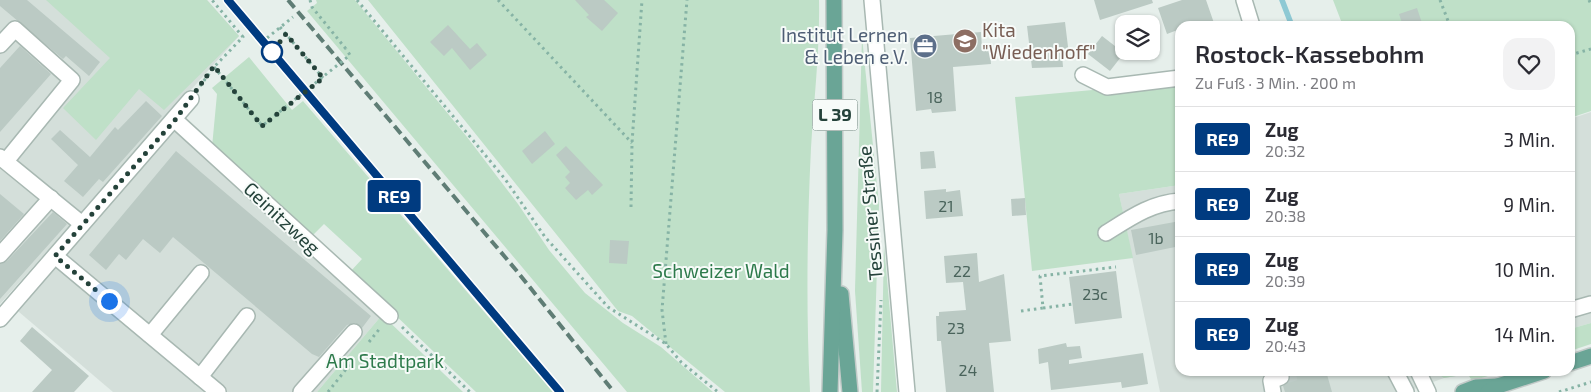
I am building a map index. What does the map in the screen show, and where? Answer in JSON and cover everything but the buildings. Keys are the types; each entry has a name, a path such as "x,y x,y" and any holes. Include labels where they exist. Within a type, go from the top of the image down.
{"main road":[{"name":"Tessiner Straße","path":"830,392 835,230 834,0"},
{"name":"Tessiner Straße","path":"835,230 850,392"},
{"path":"1575,361 1591,356"},
{"path":"1463,392 1476,387 1493,389 1530,376"}],"street":[{"name":"Tessiner Straße","path":"872,0 907,392"},
{"path":"1244,0 1250,21"},
{"path":"0,45 15,29 72,80 3,159 82,224"},
{"path":"1083,75 1107,87 1175,79"},
{"path":"0,319 175,120 191,99"},
{"name":"Geinitzweg","path":"175,120 390,316"},
{"path":"0,255 51,198"},
{"path":"1106,233 1146,209 1162,202 1175,201"},
{"path":"55,256 218,392"},
{"path":"150,335 201,273"},
{"path":"1575,309 1591,304"},
{"path":"200,377 247,316"},
{"path":"301,392 354,332"},
{"path":"1398,376 1406,392"},
{"path":"1420,376 1428,392"}],"path":[{"path":"191,99 214,66 243,37 212,0"},
{"path":"214,66 262,126 350,55 312,7 310,0"},
{"path":"358,0 505,179 545,237 608,307 666,344 681,362 716,391"},
{"path":"498,0 632,143"},
{"path":"631,207 632,143 642,0"},
{"path":"666,344 662,310 688,0"},
{"path":"1440,0 1448,21"},
{"path":"1590,0 1591,4"},
{"path":"267,38 293,17"},
{"path":"280,27 323,78"},
{"path":"1575,54 1591,49"},
{"path":"1044,308 1040,276 1116,267"},
{"path":"877,392 881,292"},
{"path":"1020,311 1072,304"},
{"path":"390,316 470,392"},
{"path":"1559,392 1591,382"}],"shaded area":[{"path":"0,0 207,0 239,36 0,304"},
{"path":"1591,112 1591,323 1575,328 1575,117"},
{"path":"170,125 382,315 317,392 113,392 12,306"},
{"path":"1175,186 1175,376 1456,376 1444,378 1406,392 1160,392 1119,194"}],"green space":[{"path":"46,0 207,0 239,36 164,110 139,89 96,140 63,108 110,58"},
{"path":"316,0 355,0 467,137 518,204 549,250 585,293 623,323 661,347 713,392 627,392 307,11 317,3"},
{"name":"Schweizer Wald","path":"368,0 819,0 819,37 811,148 808,240 810,392 725,392 632,316 618,311"},
{"path":"1333,0 1591,0 1591,111 1575,116 1575,21 1341,21"},
{"path":"862,37 879,205 873,392 862,392 855,291"},
{"path":"249,57 292,110 303,101 553,392 476,392 350,272 362,259 324,224 310,238 212,147 217,94 212,88"},
{"path":"1175,82 1175,186 1119,194 1133,258 1032,271 1015,97"},
{"path":"884,245 897,392 881,392"},
{"name":"Am Stadtpark","path":"382,315 463,392 317,392"},
{"path":"1591,323 1591,344 1575,349 1575,328"},
{"path":"1469,376 1488,376 1472,381"}],"waterway":[{"path":"1282,0 1290,21"}],"railway":[{"path":"228,0 560,392"},
{"path":"288,0 516,270 614,392"}],"train":[{"name":"RE9","path":"228,0 560,392"}],"place":[{"name":"Kita \"Wiedenhoff\"","path":"965,41"},
{"name":"Institut Lernen & Leben e.V.","path":"925,46"}],"route":[{"path":"109,301 55,256 175,120 214,66 262,126 323,78 286,34 272,52"}]}
